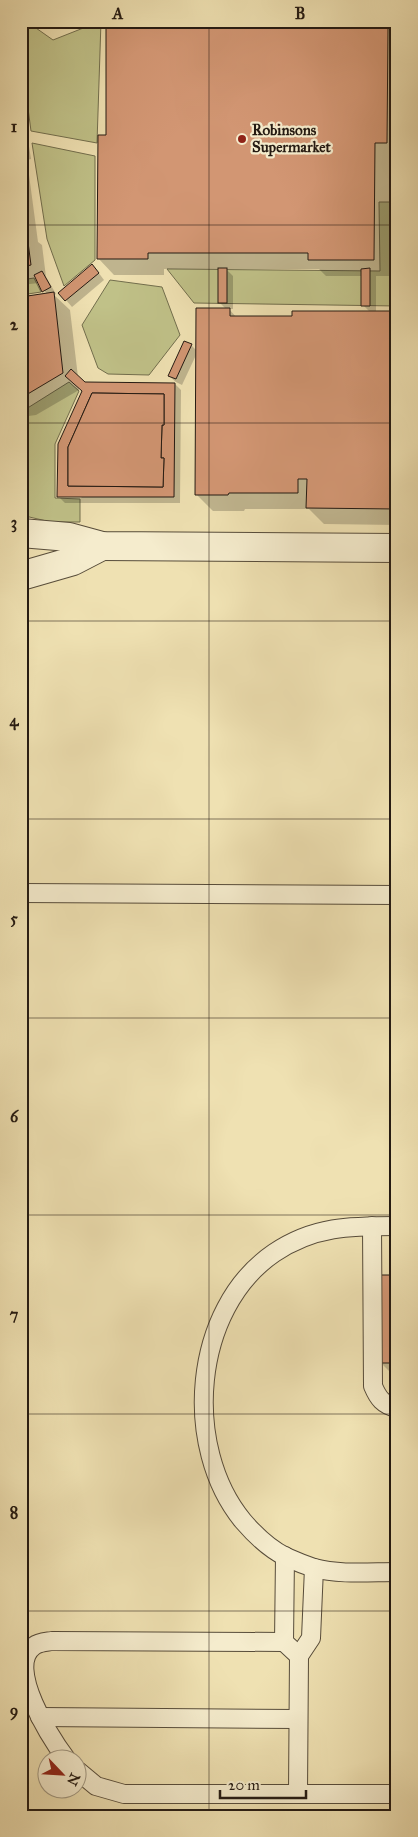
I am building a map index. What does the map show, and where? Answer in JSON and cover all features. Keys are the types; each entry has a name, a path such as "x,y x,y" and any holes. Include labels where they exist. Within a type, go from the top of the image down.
{"street":[{"path":"21,533 69,537 102,546 397,548"},
{"path":"21,576 73,561 102,546"}],"lane":[{"path":"21,893 397,896"},
{"path":"372,1226 373,1386 378,1397 383,1402 397,1408"},
{"path":"397,1226 342,1227 317,1232 274,1254 253,1271 235,1292 222,1315 212,1341 205,1383 204,1418 213,1468 224,1494 239,1516 267,1546 314,1568 331,1571 397,1572"},
{"path":"284,1642 285,1556"},
{"path":"298,1793 299,1656 311,1638 314,1568"},
{"path":"61,1750 40,1717 26,1685 24,1674 26,1657 30,1649 35,1645 52,1641 284,1642 299,1656"},
{"path":"40,1717 298,1719"},
{"path":"88,1780 96,1786 124,1794 397,1794"}],"green space":[{"path":"21,21 26,21 53,40 101,21 97,143 31,131 21,55"},
{"path":"41,21 69,21 51,28"},
{"path":"32,143 95,156 95,260 64,286 47,239"},
{"path":"379,202 397,202 397,306 194,303 167,269 380,271"},
{"path":"34,278 41,292 21,295 21,280"},
{"path":"110,280 162,287 180,335 149,375 108,374 98,368 82,325"},
{"path":"69,382 79,391 55,444 55,498 80,499 80,522 51,522 21,515 21,410 26,409"}],"building":[{"name":"Robinsons Supermarket","path":"106,21 376,21 376,28 388,28 387,143 375,143 374,260 308,260 308,253 148,253 148,259 97,259 98,135 106,135"},
{"path":"21,216 23,227 26,227 31,265 21,267"},
{"path":"92,264 99,273 65,301 58,293"},
{"path":"218,268 227,268 227,303 218,303"},
{"path":"370,268 370,306 361,306 361,269"},
{"path":"42,271 51,287 42,292 34,275"},
{"path":"54,292 63,373 21,398 21,297"},
{"path":"196,308 230,308 230,316 292,316 292,311 397,311 397,509 306,508 307,479 298,479 298,493 195,495"},
{"path":"184,341 192,344 176,379 168,376"},
{"path":"71,369 85,382 175,383 174,497 57,497 58,444 82,391 65,376","holes":["92,393 164,394 161,458 164,458 163,487 68,486 68,447"]},
{"path":"92,393 164,394 161,458 164,458 163,487 68,486 68,447"},
{"path":"379,1275 397,1275 397,1363 379,1363"}],"place":[{"name":"Robinsons Supermarket","path":"242,139"}]}
